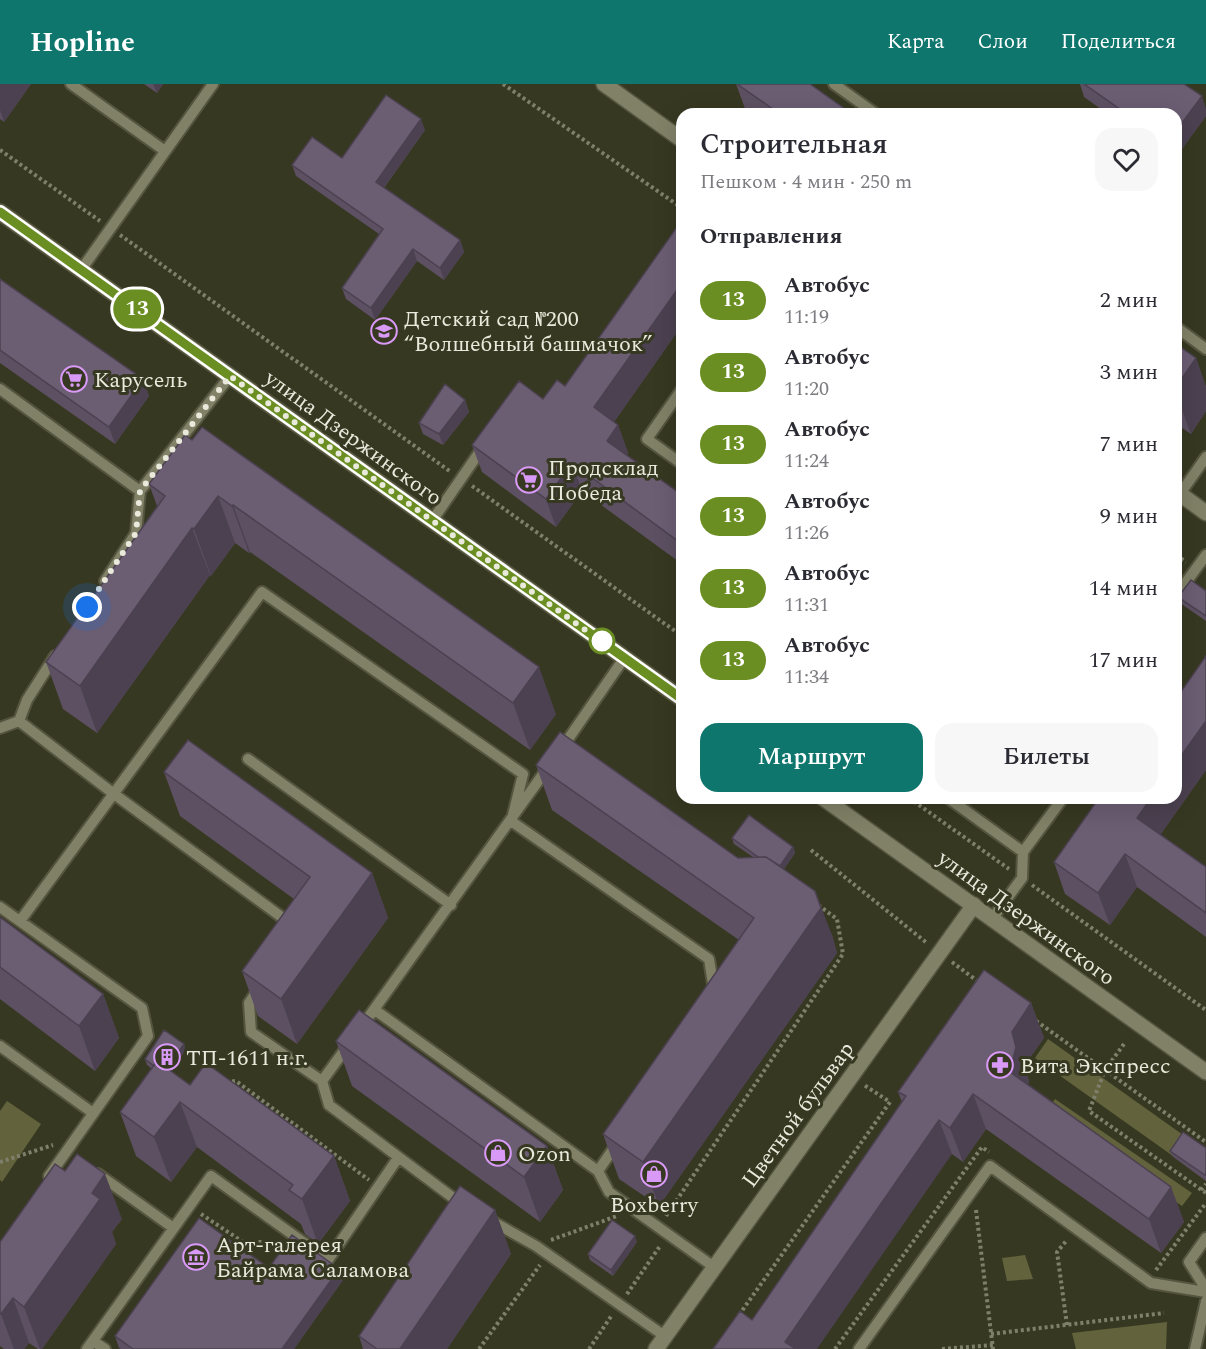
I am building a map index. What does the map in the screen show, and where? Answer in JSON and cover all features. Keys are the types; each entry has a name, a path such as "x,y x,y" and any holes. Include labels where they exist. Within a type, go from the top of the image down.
{"main road":[{"path":"604,84 676,136"},
{"name":"улица Дзержинского","path":"0,212 676,695"},
{"path":"1182,496 1206,513"},
{"name":"улица Дзержинского","path":"831,804 1206,1072"},
{"name":"Цветной бульвар","path":"661,1343 974,905"}],"lane":[{"path":"71,84 165,151"},
{"path":"81,270 213,84"},
{"path":"834,84 868,108"},
{"path":"1182,331 1206,349"},
{"path":"97,592 136,533 140,491 230,376"},
{"path":"0,389 140,491"},
{"path":"676,398 647,440 676,460"},
{"path":"432,521 495,430"},
{"path":"1182,488 1206,457"},
{"path":"1182,588 1206,555"},
{"path":"20,921 262,592 523,774 512,821"},
{"path":"0,728 19,721 27,700 59,651"},
{"path":"322,1081 512,821 624,657"},
{"path":"19,721 114,794 300,930"},
{"path":"248,759 451,905"},
{"path":"956,804 1023,852"},
{"path":"992,919 1022,879 1023,852 1059,804"},
{"path":"512,821 710,959 716,1002"},
{"path":"0,907 142,1008 148,1036 40,1189"},
{"path":"268,976 249,1004 251,1032 322,1081 329,1105 466,1211"},
{"path":"375,1010 598,1171 609,1192 714,1267"},
{"path":"0,1046 93,1113"},
{"path":"598,1171 624,1133"},
{"path":"66,1152 76,1159"},
{"path":"105,1349 90,1345 172,1227 211,1176 328,1260 398,1158"},
{"path":"85,1166 172,1227"},
{"path":"859,1349 990,1166 1150,1283 1206,1291"},
{"path":"485,1217 537,1245 620,1304 661,1343"},
{"path":"1189,1262 1206,1238"},
{"path":"1189,1262 1206,1291"},
{"path":"1189,1262 1206,1274"},
{"path":"1195,1349 1206,1301"}],"path":[{"path":"503,84 676,204"},
{"path":"0,150 676,632"},
{"path":"917,804 1206,1010"},
{"path":"811,850 939,953 985,986"},
{"path":"658,1228 843,954 837,919 811,899"},
{"path":"1028,1016 1206,1142"},
{"path":"1124,1044 1105,1070 1089,1111 1206,1193"},
{"path":"735,1320 891,1102 851,1076"},
{"path":"224,1082 236,1081 378,1187"},
{"path":"0,1162 43,1147 75,1140"},
{"path":"835,1349 982,1147 992,1154"},
{"path":"942,1349 993,1347 970,1164"},
{"path":"1201,1190 1206,1184"},
{"path":"1148,1263 1157,1269 1206,1203"},
{"path":"537,1245 633,1210"},
{"path":"201,1213 243,1242 302,1242"},
{"path":"1067,1325 1057,1252 1076,1229"},
{"path":"589,1349 669,1235"},
{"path":"479,1349 543,1261"},
{"path":"992,1334 1164,1313"}],"green space":[{"path":"1048,1039 1193,1142 1180,1161 1035,1058"},
{"path":"1055,1099 1192,1193 1182,1206 1046,1112"},
{"path":"7,1101 41,1124 2,1182 0,1180 0,1111"},
{"path":"1025,1255 1033,1279 1007,1281 1002,1258"},
{"path":"1167,1322 1166,1349 1076,1349 1072,1333"}],"building":[{"path":"737,84 810,84 844,108 771,108"},
{"path":"1084,84 1184,84 1202,96 1182,123 1182,108 1118,108"},
{"path":"386,95 421,119 376,182 460,240 440,268 413,249 371,308 342,288 383,229 292,165 312,137 342,158"},
{"path":"676,228 676,291 594,407 618,425 607,441 676,491 676,540 572,463 546,499 472,445 519,381 543,399 557,380 565,386"},
{"name":"Карусель","path":"0,279 143,379 109,427 0,350"},
{"path":"1182,348 1196,358 1182,378"},
{"path":"445,384 465,400 439,434 419,423"},
{"path":"202,427 539,667 513,703 218,496 194,529 192,528 80,686 46,662 165,496 149,484 185,435 192,440"},
{"path":"1191,580 1206,591 1206,616 1182,600 1182,592"},
{"path":"1206,656 1206,721 1182,755 1182,690"},
{"path":"560,732 738,858 766,857 815,891 821,908 643,1162 603,1134 754,918 536,765"},
{"path":"188,740 372,873 281,999 242,971 310,877 164,772"},
{"path":"1095,804 1147,804 1137,818 1206,867 1206,913 1125,854 1098,893 1054,862"},
{"path":"749,815 793,847 780,866 766,857 758,857 732,838"},
{"path":"0,917 103,994 79,1026 0,967"},
{"path":"984,970 1031,1003 1012,1032 1016,1047 1010,1072 1171,1187 1149,1219 973,1094 950,1128 939,1120 785,1342 796,1349 713,1349 740,1311 752,1320 906,1096 898,1092"},
{"path":"359,1010 547,1146 524,1177 336,1041"},
{"name":"ТП-1611 н.г.","path":"164,1030 184,1044 167,1068 157,1061 154,1066 145,1059"},
{"path":"157,1061 190,1085 206,1063 334,1156 302,1199 289,1190 293,1185 180,1102 154,1137 120,1112"},
{"path":"1183,1132 1206,1148 1205,1175 1170,1151"},
{"path":"77,1154 105,1174 92,1193 100,1199 24,1307 13,1298 0,1314 0,1242 55,1164 65,1171"},
{"path":"460,1186 495,1210 400,1349 377,1349 359,1336"},
{"path":"199,1218 269,1268 292,1235 339,1269 282,1349 133,1349 115,1336"},
{"path":"612,1220 635,1236 611,1270 588,1254"}],"bus line":[{"name":"13","path":"0,212 676,695"}],"place":[{"name":"Детский сад №200 “Волшебный башмачок”","path":"384,331"},
{"name":"Карусель","path":"74,379"},
{"name":"Продсклад Победа","path":"529,480"},
{"name":"ТП-1611 н.г.","path":"167,1057"},
{"name":"Вита Экспресс","path":"1000,1065"},
{"name":"Ozon","path":"498,1153"},
{"name":"Boxberry","path":"654,1174"},
{"name":"Арт-галерея Байрама Саламова","path":"196,1257"}],"route":[{"path":"87,607 136,533 140,491 230,376 605,644 602,641"}]}
